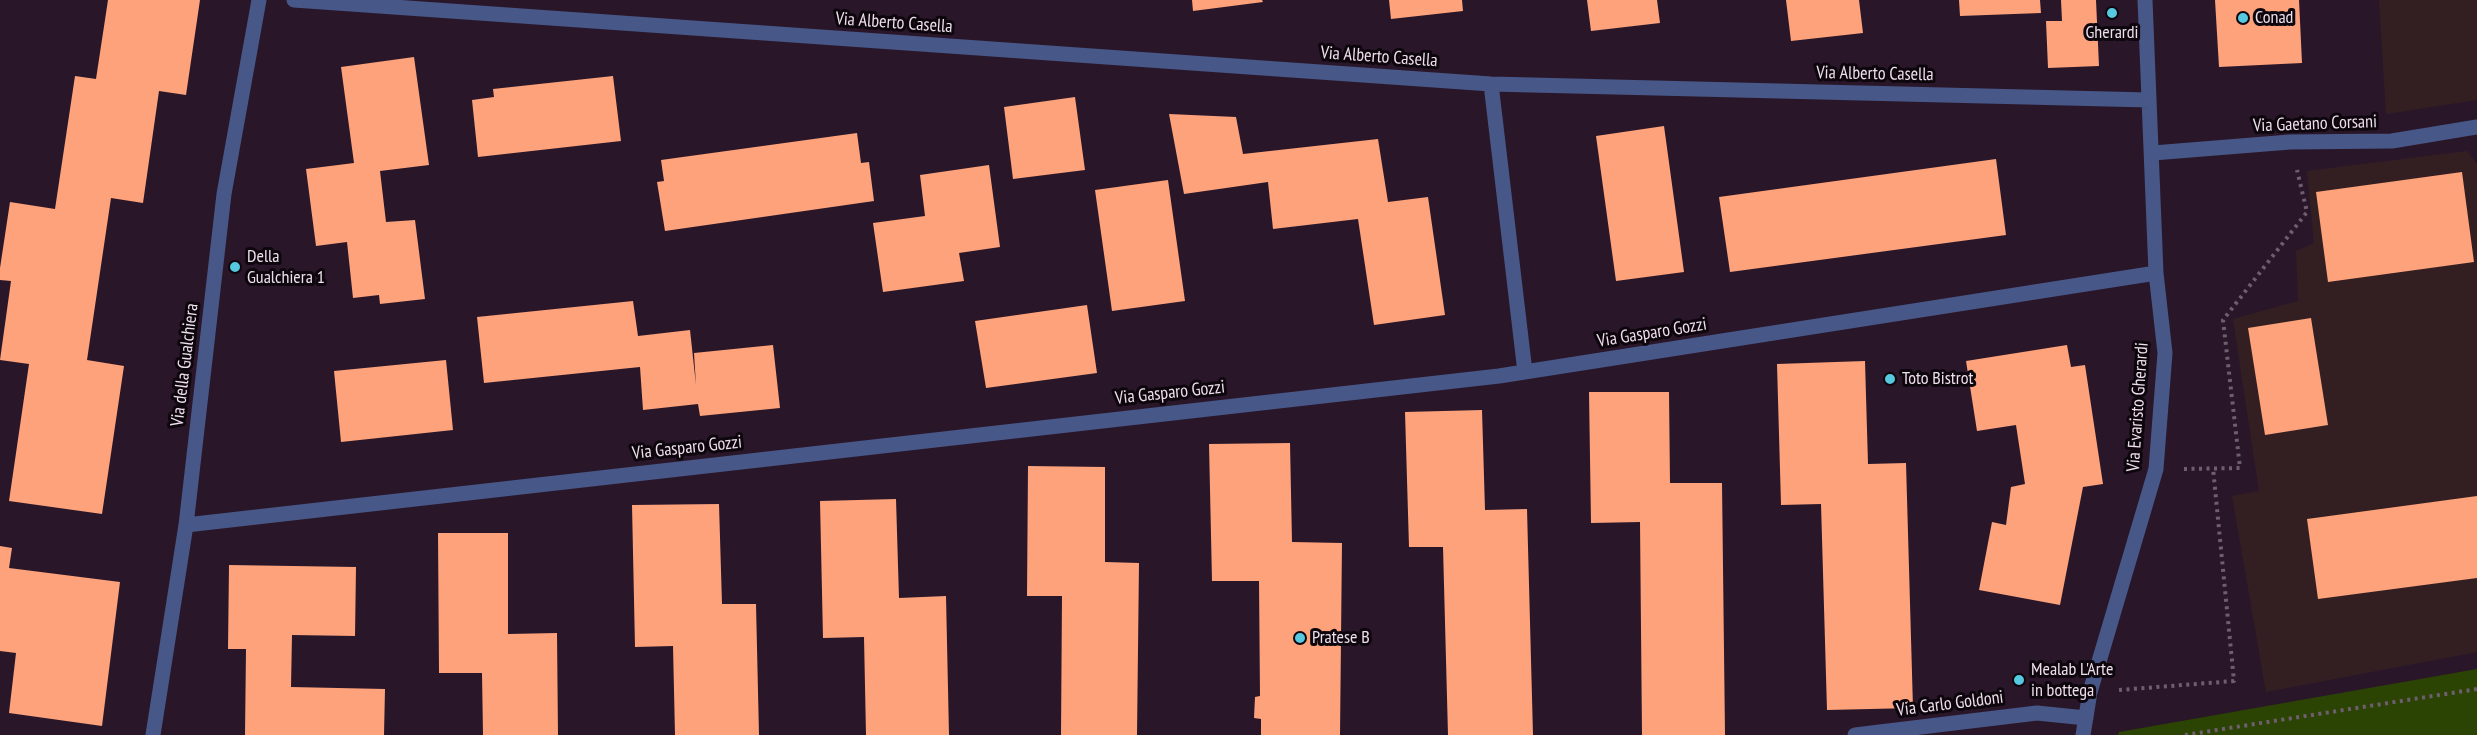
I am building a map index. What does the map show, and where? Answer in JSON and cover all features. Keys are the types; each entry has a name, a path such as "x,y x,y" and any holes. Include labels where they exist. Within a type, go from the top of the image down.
{"street":[{"name":"Via della Gualchiera","path":"153,735 186,525 224,194 259,0"},
{"name":"Via Alberto Casella","path":"294,0 1491,84 2149,100"},
{"name":"Via Evaristo Gherardi","path":"2083,735 2090,692 2156,469 2165,353 2156,273 2153,153 2145,0"},
{"path":"1491,84 1525,372"},
{"name":"Via Gaetano Corsani","path":"2153,153 2290,142 2392,141 2477,127"},
{"name":"Via Gasparo Gozzi","path":"186,525 1525,372 2156,273"},
{"name":"Via Carlo Goldoni","path":"1855,735 2037,713 2086,718"}],"path":[{"path":"2156,469 2240,468 2223,320 2307,212 2290,142"},
{"path":"2090,692 2234,681 2213,468"},
{"path":"2185,735 2477,689"}],"shaded area":[{"path":"2379,0 2477,0 2477,100 2386,114"},
{"path":"2467,151 2477,164 2477,652 2266,692 2232,496 2259,491 2233,319 2298,301 2296,251 2314,243 2307,171"}],"green space":[{"path":"2477,669 2477,735 2118,735 2119,732"}],"building":[{"path":"108,0 200,0 186,95 159,91 143,203 111,198 87,360 124,366 102,514 9,501 29,364 0,360 11,281 0,280 0,268 10,202 55,209 75,76 96,79"},
{"path":"1192,0 1262,0 1263,2 1193,11"},
{"path":"1389,0 1462,0 1463,11 1391,19"},
{"path":"1587,0 1657,0 1660,23 1591,31"},
{"path":"1786,0 1859,0 1863,33 1791,41"},
{"path":"1959,0 2040,0 2041,13 1960,16"},
{"path":"2061,0 2096,0 2099,66 2048,68 2046,21 2062,21"},
{"path":"2215,0 2299,0 2302,63 2219,67"},
{"path":"414,57 429,165 380,171 386,222 415,220 425,299 380,304 379,295 353,298 347,242 316,246 306,169 354,163 341,67"},
{"path":"613,76 621,141 478,157 472,100 494,97 493,89"},
{"path":"1075,97 1085,170 1013,179 1004,107"},
{"path":"1169,114 1236,117 1243,154 1378,139 1388,202 1428,197 1445,315 1374,325 1358,219 1273,229 1268,182 1184,194"},
{"path":"1664,126 1684,272 1616,281 1596,136"},
{"path":"857,133 861,163 869,162 874,201 665,231 657,182 664,181 661,160"},
{"path":"1996,159 2006,235 1730,272 1719,197"},
{"path":"989,165 1000,247 959,253 964,281 883,292 873,223 925,216 920,175"},
{"path":"2462,172 2474,262 2328,282 2316,192"},
{"path":"1168,180 1185,301 1112,311 1095,190"},
{"path":"633,301 638,336 690,330 696,385 694,353 773,345 780,408 700,416 698,404 643,410 640,367 484,383 477,317"},
{"path":"1087,305 1097,373 986,388 975,321"},
{"path":"2311,318 2328,425 2265,435 2248,328"},
{"path":"2067,345 2071,367 2085,365 2103,484 2083,487 2060,605 1979,590 1992,522 2006,525 2011,487 2025,484 2016,425 1977,431 1966,361"},
{"path":"446,360 453,430 341,442 334,371"},
{"path":"1865,361 1868,464 1906,463 1913,708 1827,710 1821,504 1781,505 1777,364"},
{"path":"1589,392 1669,392 1670,483 1722,483 1725,735 1642,735 1640,522 1591,523"},
{"path":"1482,410 1485,510 1527,509 1533,735 1448,735 1443,547 1409,547 1405,412"},
{"name":"Pratese B","path":"1290,443 1292,542 1342,543 1340,735 1261,735 1261,719 1254,718 1255,697 1260,696 1259,581 1212,581 1209,444"},
{"path":"1028,466 1105,467 1105,562 1139,563 1137,735 1061,735 1062,596 1027,596"},
{"path":"2477,496 2477,578 2318,599 2307,519"},
{"path":"896,499 899,598 946,596 949,735 866,735 864,637 823,638 820,501"},
{"path":"719,504 722,604 756,604 759,735 675,735 673,646 635,647 632,505"},
{"path":"438,533 508,533 508,634 557,633 558,735 483,735 482,673 439,673"},
{"path":"0,546 12,548 9,568 120,582 102,726 9,713 16,653 0,651"},
{"path":"229,565 356,567 355,636 292,635 291,687 385,689 384,735 245,735 246,649 228,649"}],"place":[{"name":"Gherardi","path":"2112,13"},
{"name":"Conad","path":"2243,18"},
{"name":"Della Gualchiera 1","path":"235,267"},
{"name":"Toto Bistrot","path":"1890,379"},
{"name":"Pratese B","path":"1300,638"},
{"name":"Mealab L'Arte in bottega","path":"2019,680"}]}
